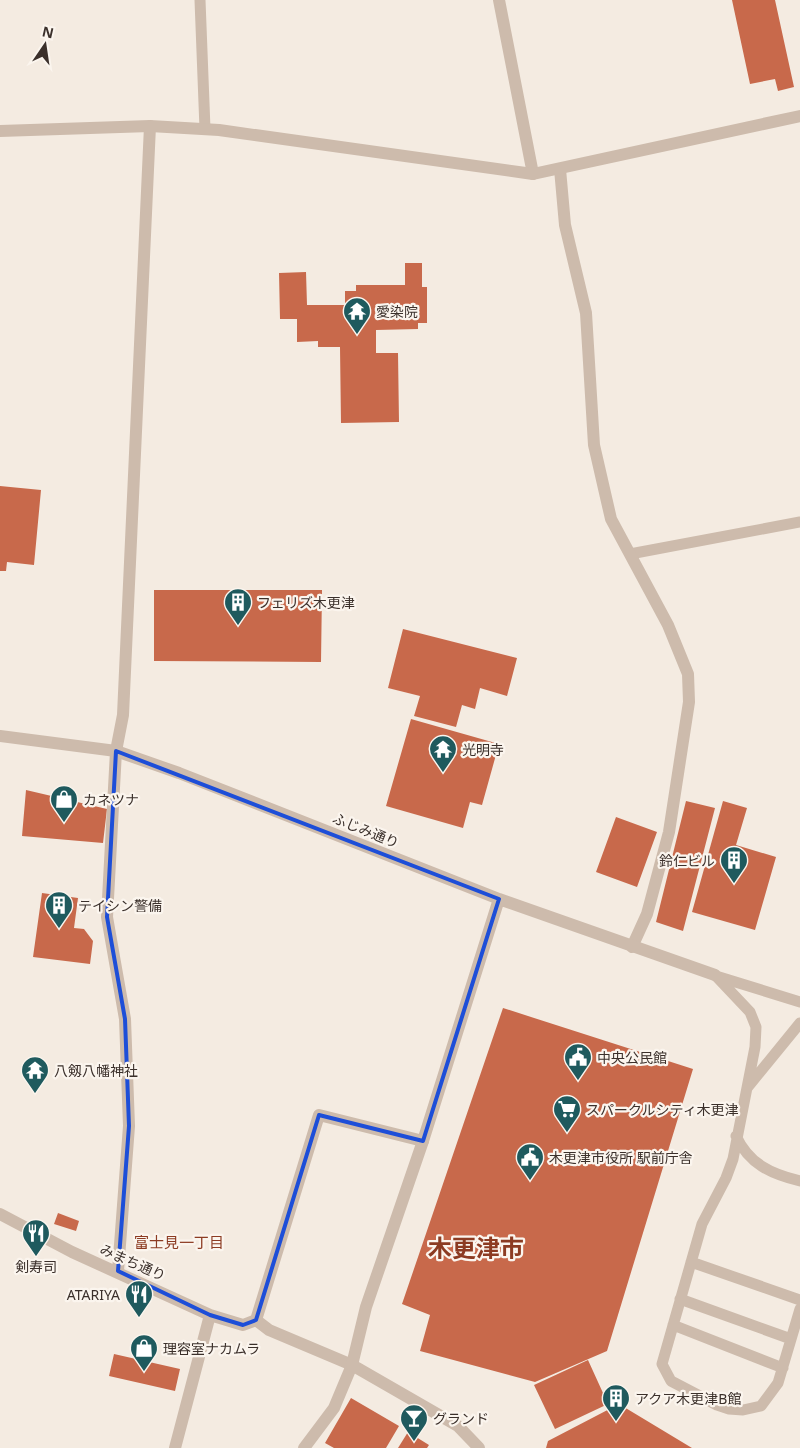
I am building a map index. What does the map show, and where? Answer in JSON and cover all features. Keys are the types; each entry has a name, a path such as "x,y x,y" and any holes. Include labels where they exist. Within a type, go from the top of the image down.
{"street":[{"path":"499,0 533,174"},
{"path":"0,131 150,126 206,129 533,174 800,116"},
{"path":"118,1271 129,1126 125,1019 107,918 116,751 123,715 150,126"},
{"path":"560,169 565,225 586,313 594,445 611,518 668,625 688,674 689,702 669,832 647,914 632,947"},
{"name":"ふじみ通り","path":"0,736 116,751 180,773 499,900 715,976"},
{"path":"304,1448 334,1408 352,1366 366,1307 423,1141 499,900"},
{"path":"423,1141 319,1116 256,1320 269,1330 352,1366 458,1426 479,1448"},
{"name":"みまち通り","path":"0,1214 72,1252 118,1271 210,1315 243,1325 256,1320"},
{"path":"175,1448 210,1315"}],"lane":[{"path":"200,0 206,129"},
{"path":"630,554 800,522"},
{"path":"715,976 800,1002"},
{"path":"715,976 750,1012 756,1027 755,1048 729,1168 702,1224 662,1364 671,1381 717,1405 743,1410 761,1406 778,1383 800,1309"},
{"path":"746,1090 800,1022"},
{"path":"736,1136 742,1150 764,1169 800,1181"},
{"path":"691,1262 800,1300"},
{"path":"680,1299 791,1339"},
{"path":"673,1325 783,1368"}],"highlighted area":[{"path":"116,751 499,899 423,1141 319,1115 256,1320 243,1325 210,1315 118,1271 129,1126 125,1019 107,917"}],"building":[{"path":"732,0 775,0 794,87 778,91 775,79 750,84"},
{"path":"405,263 422,263 422,287 427,287 427,323 418,323 418,329 376,330 376,353 398,353 399,422 341,423 340,347 318,347 318,341 297,342 297,319 280,319 279,273 306,272 307,305 345,305 345,291 356,291 356,285 405,285"},
{"path":"0,486 41,490 34,565 7,562 6,571 0,571"},
{"name":"フェリズ木更津","path":"154,590 322,590 321,662 154,661"},
{"path":"403,629 517,658 507,696 480,688 475,709 462,705 456,727 414,716 420,696 388,688"},
{"name":"光明寺","path":"411,719 499,744 482,805 470,802 463,828 386,806"},
{"name":"カネツナ","path":"26,790 107,809 103,843 22,836"},
{"path":"686,801 715,808 683,931 656,922"},
{"name":"鈴仁ビル","path":"723,801 747,808 736,845 776,857 755,930 692,912"},
{"path":"616,817 657,832 637,887 596,872"},
{"name":"テイシン警備","path":"42,893 78,898 74,928 84,929 93,941 90,964 33,957"},
{"name":"スパークルシティ木更津","path":"503,1008 693,1069 607,1351 535,1382 420,1351 430,1315 402,1304"},
{"path":"58,1213 79,1221 76,1231 54,1224"},
{"name":"理容室ナカムラ","path":"114,1354 180,1369 175,1391 109,1376"},
{"path":"588,1360 608,1404 555,1429 534,1385"},
{"path":"351,1398 399,1426 386,1448 334,1448 325,1443"},
{"name":"アクア木更津B館","path":"619,1404 692,1448 546,1448 548,1441"},
{"path":"408,1432 429,1445 427,1448 398,1448"}],"place":[{"name":"愛染院","path":"357,335"},
{"name":"フェリズ木更津","path":"238,626"},
{"name":"光明寺","path":"443,773"},
{"name":"カネツナ","path":"64,823"},
{"name":"鈴仁ビル","path":"734,884"},
{"name":"テイシン警備","path":"59,929"},
{"name":"中央公民館","path":"578,1081"},
{"name":"八剱八幡神社","path":"35,1094"},
{"name":"スパークルシティ木更津","path":"567,1133"},
{"name":"木更津市役所 駅前庁舎","path":"530,1181"},
{"name":"剣寿司","path":"36,1257"},
{"name":"ATARIYA","path":"139,1318"},
{"name":"理容室ナカムラ","path":"144,1372"},
{"name":"アクア木更津B館","path":"616,1422"},
{"name":"グランド","path":"414,1442"}],"district":[{"name":"富士見一丁目","path":"179,1242"},
{"name":"木更津市","path":"476,1247"}]}
